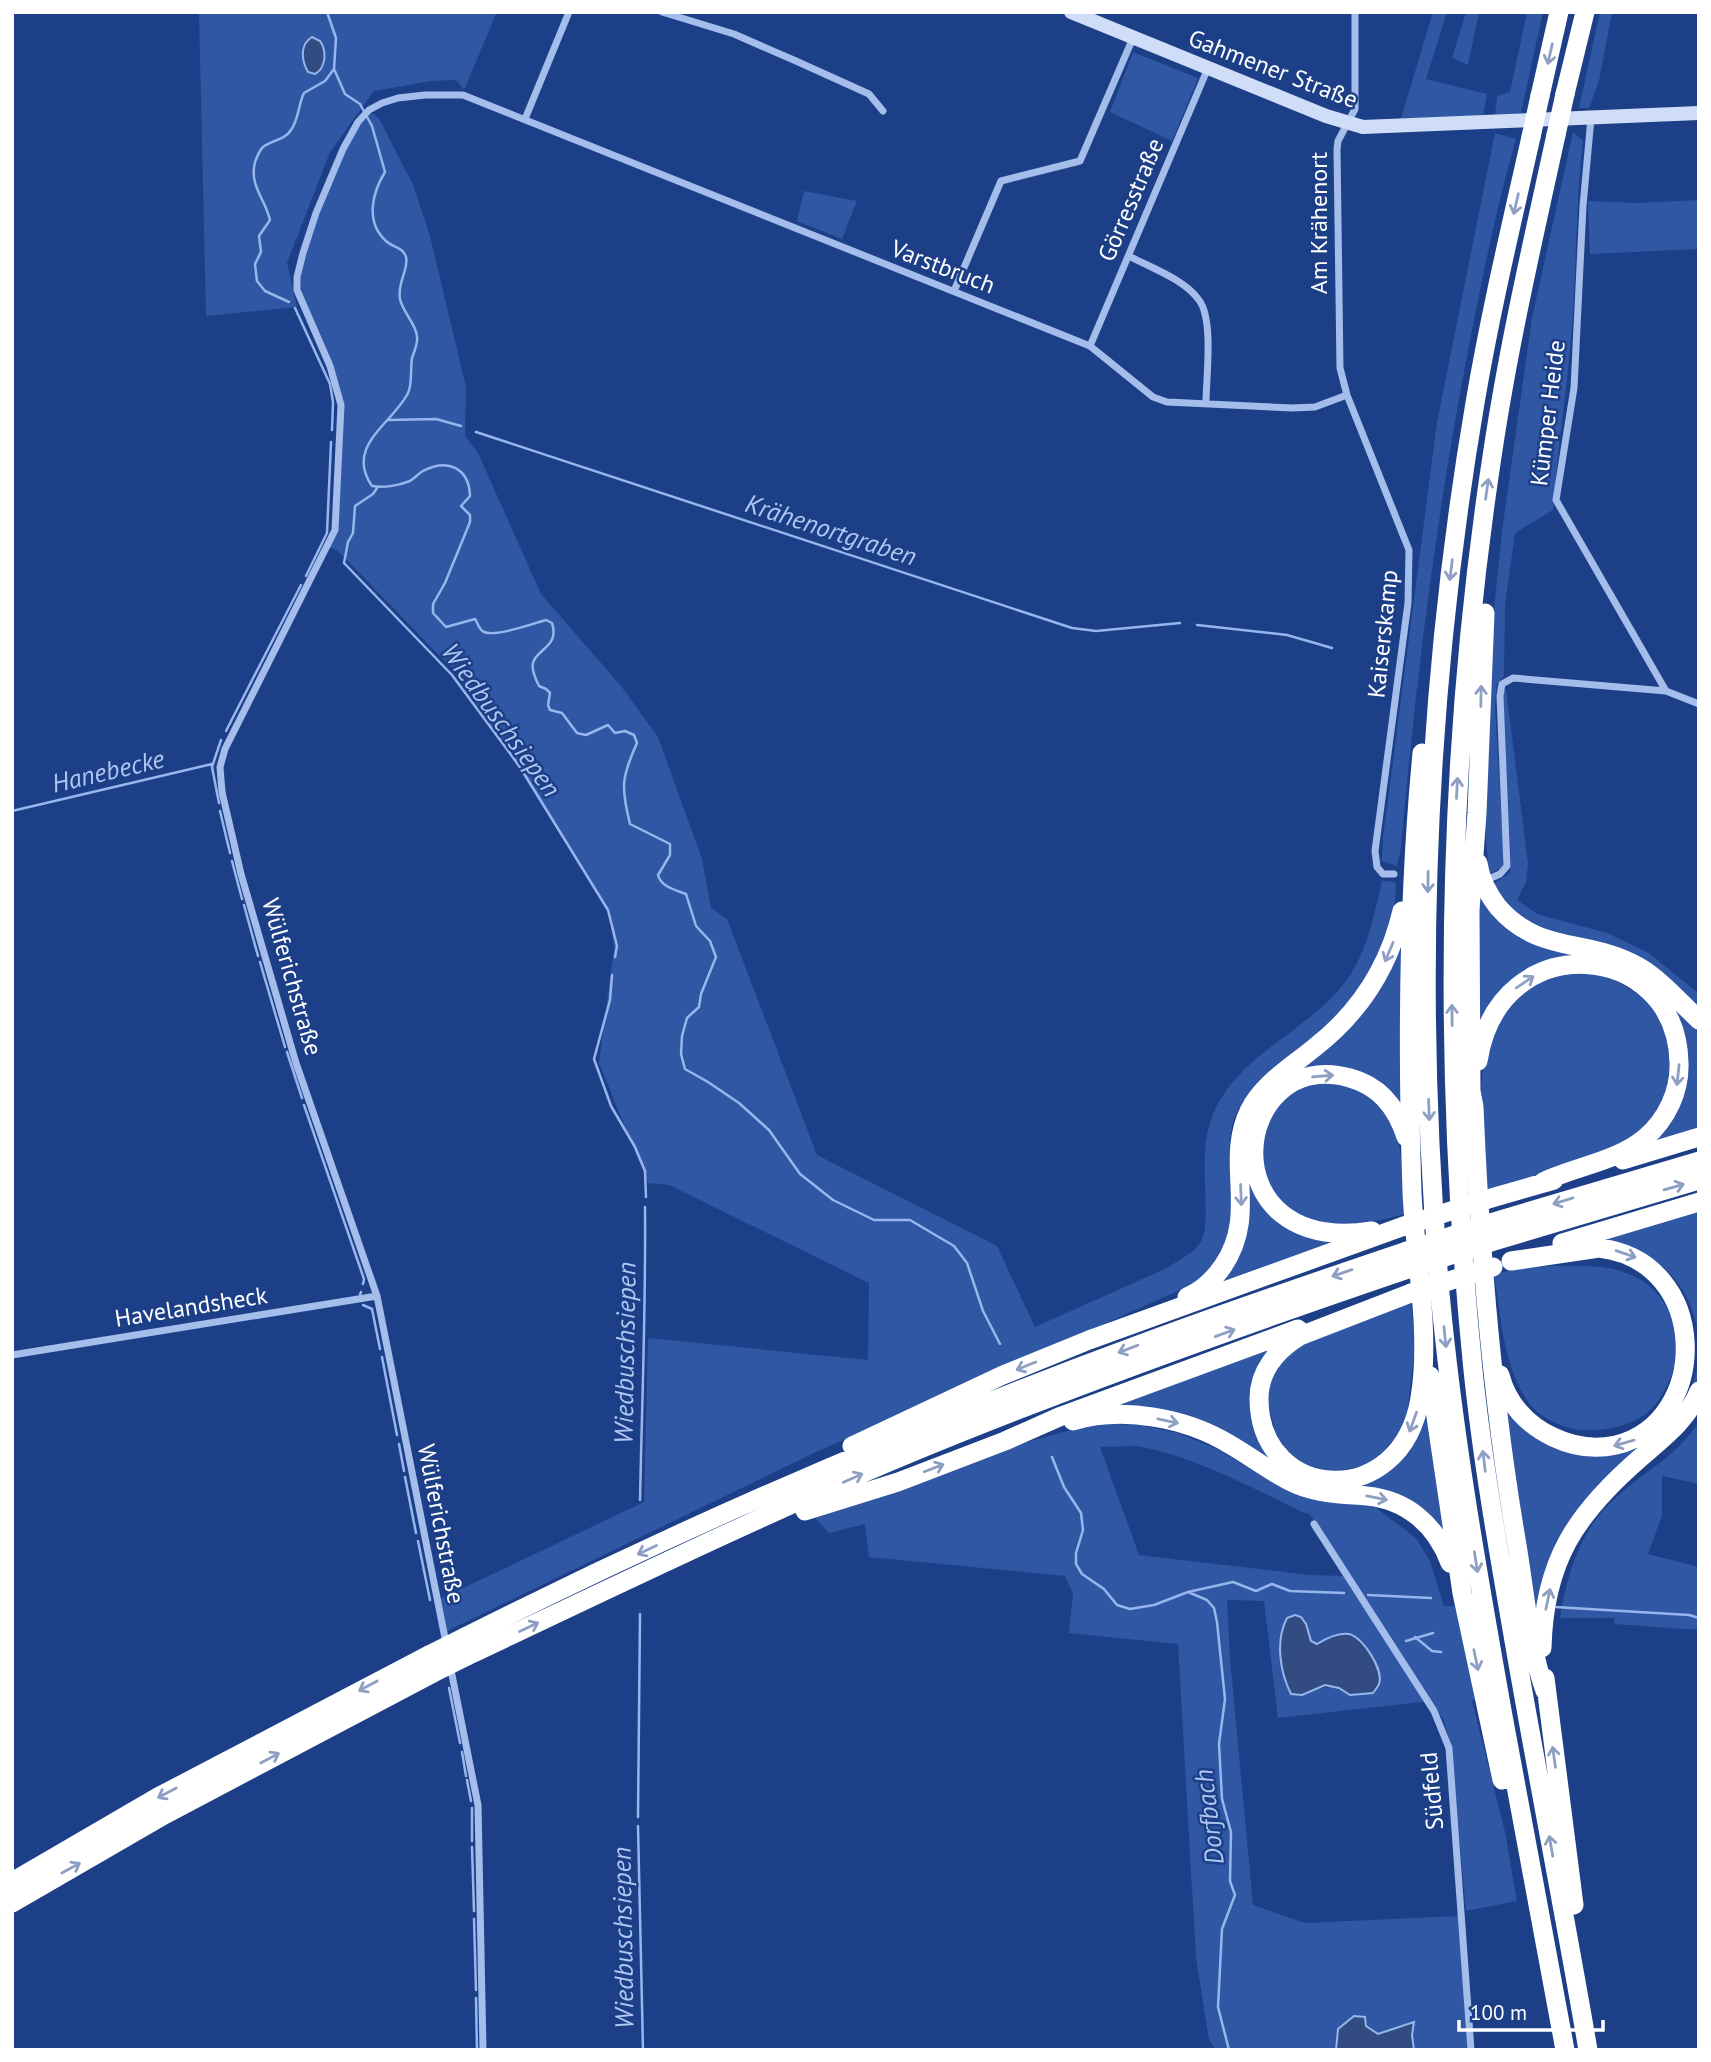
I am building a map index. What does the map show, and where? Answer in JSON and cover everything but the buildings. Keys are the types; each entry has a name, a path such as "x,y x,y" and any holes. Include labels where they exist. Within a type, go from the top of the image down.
{"highway":[{"path":"1559,12 1501,271 1475,406 1446,619 1428,870 1426,1000 1434,1208 1447,1358 1463,1486 1565,2050"},
{"path":"1585,12 1512,340 1493,447 1478,557 1459,753 1452,904 1453,1097 1465,1287 1487,1483 1588,2050"},
{"path":"1478,557 1486,598 1470,936 1471,1091 1488,1324 1507,1484 1539,1674 1545,1691"},
{"path":"1446,619 1431,653 1413,862 1408,1012 1412,1190 1423,1330 1462,1593 1525,1891 1541,1924"},
{"path":"1477,813 1482,880 1495,902 1518,927 1550,941 1605,953 1639,967 1699,1020"},
{"path":"1089,1340 1102,1330 1194,1294 1219,1271 1231,1254 1238,1236 1241,1216 1239,1144 1243,1123 1265,1088 1343,1024 1371,986 1382,968 1398,928 1413,862"},
{"path":"1474,1107 1479,1059 1490,1021 1508,994 1535,975 1564,965 1597,965 1625,975 1657,1001 1672,1026 1679,1056 1678,1084 1666,1112 1646,1137 1623,1153 1560,1173 1543,1182"},
{"path":"1404,1226 1357,1233 1329,1232 1318,1231 1288,1218 1267,1199 1255,1174 1253,1141 1258,1124 1266,1108 1278,1094 1303,1079 1332,1075 1363,1083 1383,1096 1400,1120 1406,1139 1412,1190"},
{"path":"12,1882 158,1797 466,1647 819,1461 1003,1375 1089,1340 1404,1226 1699,1137"},
{"path":"709,1520 956,1415 1105,1357 1490,1233 1699,1161"},
{"path":"1490,1233 1699,1180"},
{"path":"724,1536 761,1528 798,1513 898,1482 1213,1358 1343,1313 1699,1202"},
{"path":"1488,1324 1500,1376 1509,1398 1532,1425 1571,1445 1608,1447 1641,1437 1659,1425 1674,1408 1687,1385 1694,1355 1692,1325 1679,1294 1654,1267 1626,1253 1599,1248 1502,1264"},
{"path":"466,1647 961,1432 1407,1260"},
{"path":"1411,1293 1300,1336 1274,1356 1262,1379 1259,1395 1261,1423 1273,1448 1300,1471 1315,1478 1332,1480 1354,1479 1367,1475 1390,1460 1407,1438 1420,1402 1423,1330"},
{"path":"1577,1986 1578,1944 1545,1691 1542,1649 1545,1610 1555,1572 1584,1513 1609,1485 1679,1424 1699,1391"},
{"path":"1005,1441 1079,1419 1097,1417 1139,1416 1193,1427 1227,1442 1298,1485 1326,1493 1385,1499 1412,1511 1439,1540 1462,1593"},
{"path":"12,1903 431,1664"}],"main road":[{"name":"Gahmener Straße","path":"1071,12 1348,124 1376,128 1699,113"}],"street":[{"path":"525,119 569,12"},
{"path":"662,12 734,34 817,70 869,94 883,111"},
{"name":"Am Krähenort","path":"1347,395 1340,362 1337,155 1338,141 1355,109 1355,12"},
{"path":"954,291 1001,181 1080,161 1133,38"},
{"name":"Görresstraße","path":"1090,346 1208,68"},
{"name":"Wülferichstraße","path":"483,2050 478,1805 377,1296 296,1063 234,847 222,792 220,767 225,749 335,530 341,405 330,366 301,303 297,277 316,213 342,149 358,122 369,110 398,98 449,94 463,96 525,119"},
{"name":"Kümper Heide","path":"1591,118 1583,206 1574,388 1556,500 1666,691"},
{"name":"Varstbruch","path":"525,119 1090,346 1153,397 1167,402 1292,408 1315,407 1347,395"},
{"path":"1129,256 1180,284 1194,294 1203,307 1207,324 1206,403"},
{"name":"Kaiserskamp","path":"1347,395 1409,550 1408,603 1375,851 1377,867 1383,874 1394,874"},
{"path":"1491,878 1504,871 1508,857 1503,793 1500,696 1502,684 1513,678 1666,691 1699,704"},
{"name":"Havelandsheck","path":"12,1355 377,1296"},
{"name":"Südfeld","path":"1314,1524 1434,1711 1449,1748 1471,2050"}],"shaded area":[{"path":"199,12 497,12 464,90 456,80 431,81 374,91 330,152 287,263 297,307 206,316"},
{"path":"1433,12 1447,12 1426,79 1487,94 1483,117 1401,118"},
{"path":"1466,12 1479,12 1468,65 1452,58"},
{"path":"1527,12 1543,12 1521,113 1495,115 1497,96 1510,92"},
{"path":"1600,12 1612,12 1599,81 1589,108 1579,108"},
{"path":"312,37 320,41 324,54 323,64 315,74 308,72 303,57 305,44"},
{"path":"1133,52 1198,78 1172,141 1110,112"},
{"path":"372,113 379,118 413,185 430,236 466,387 465,436 478,453 541,594 621,686 658,737 702,859 711,908 727,919 817,1155 997,1246 1035,1327 1167,1268 1192,1252 1201,1242 1206,1215 1205,1158 1208,1130 1223,1095 1255,1060 1312,1015 1346,981 1365,946 1382,881 1395,882 1396,890 1393,913 1382,943 1361,984 1343,1008 1301,1048 1264,1077 1241,1105 1230,1136 1233,1203 1229,1235 1220,1255 1196,1283 814,1453 447,1631 440,1599 644,1502 648,1338 868,1360 869,1283 669,1185 648,1183 599,1063 614,949 609,910 459,676 338,551 328,547 338,528 341,405 297,274 317,213 342,154 360,124"},
{"path":"1573,132 1583,141 1572,324 1553,510 1515,533 1505,605 1504,676 1497,684 1495,705 1504,863 1501,868 1489,874 1485,827 1494,609 1502,531 1532,318"},
{"path":"1495,133 1516,139 1485,265 1447,467 1421,657 1397,866 1382,861 1383,838 1437,422"},
{"path":"804,191 857,201 842,239 797,221"},
{"path":"1699,200 1699,249 1590,254 1588,201 1638,203"},
{"path":"1506,689 1528,864 1526,882 1517,900 1537,914 1607,933 1649,953 1699,994 1699,1011 1562,934 1516,915 1493,884 1510,873 1511,862 1503,694"},
{"path":"1478,890 1500,917 1523,934 1550,945 1609,959 1635,971 1699,1027 1699,1130 1650,1144 1666,1124 1678,1100 1683,1051 1673,1017 1653,989 1625,970 1594,959 1560,959 1528,970 1499,995 1478,1032"},
{"path":"1401,935 1402,1108 1368,1079 1348,1072 1325,1070 1298,1076 1276,1089 1259,1108 1250,1130 1246,1155 1250,1179 1262,1202 1282,1222 1296,1230 1343,1238 1343,1241 1215,1285 1238,1252 1246,1229 1245,1138 1255,1108 1272,1086 1339,1034 1349,1023 1375,988"},
{"path":"1571,971 1609,976 1644,998 1659,1018 1667,1036 1671,1074 1666,1095 1645,1128 1599,1157 1484,1192 1480,1102 1483,1067 1500,1017 1530,986"},
{"path":"1320,1083 1348,1086 1369,1094 1383,1108 1393,1124 1399,1144 1406,1214 1372,1222 1337,1225 1300,1216 1272,1193 1260,1159 1264,1127 1284,1099 1301,1088"},
{"path":"1699,1210 1699,1336 1685,1294 1667,1271 1644,1254 1597,1242"},
{"path":"1525,1267 1603,1267 1626,1273 1654,1291 1671,1317 1677,1349 1667,1386 1648,1412 1622,1425 1583,1430 1553,1422 1533,1408 1520,1387 1508,1356 1494,1274"},
{"path":"1411,1300 1415,1346 1407,1415 1400,1433 1371,1464 1333,1472 1308,1466 1289,1454 1277,1439 1267,1400 1270,1380 1282,1360 1296,1346"},
{"path":"1273,1347 1258,1374 1280,1466 1366,1482 1425,1403 1444,1537 1437,1527 1321,1488 1242,1446 1096,1413"},
{"path":"1699,1362 1695,1385 1671,1424 1596,1491 1572,1521 1553,1562 1538,1623 1503,1402 1524,1426 1551,1444 1570,1451 1609,1452 1646,1439 1676,1414 1689,1394"},
{"path":"1699,1423 1699,1484 1662,1476 1662,1516 1648,1554 1699,1567 1699,1630 1615,1624 1614,1618 1560,1618 1573,1563 1592,1525 1617,1497 1674,1451"},
{"path":"1139,1425 1178,1433 1217,1449 1263,1476 1375,1507 1416,1538 1430,1561 1444,1606 1455,1606 1476,1699 1472,1701 1505,1832 1517,1901 1466,1911 1451,1746 1443,1719 1431,1701 1278,1718 1264,1601 1227,1600 1253,1905 1305,1923 1458,1916 1468,2050 1414,2050 1412,2035 1389,2031 1378,2034 1366,2026 1338,2029 1336,2050 1216,2050 1209,2040 1196,1958 1178,1644 1069,1633 1073,1594 1065,1576 869,1557 865,1524 829,1533 812,1515 1020,1445 1088,1427","holes":["1137,1446 1201,1465 1309,1514 1323,1532 1363,1600 1358,1600 1343,1576 1310,1575 1139,1555 1100,1447","1306,1624 1311,1641 1317,1644 1328,1637 1358,1639 1379,1668 1350,1695 1333,1687 1311,1689 1287,1685 1281,1660 1280,1637"]},
{"path":"1295,1615 1301,1617 1311,1641 1317,1644 1332,1636 1349,1634 1366,1647 1380,1678 1373,1693 1350,1695 1339,1688 1325,1685 1302,1695 1291,1694 1284,1676 1280,1646 1287,1618"},
{"path":"1354,2016 1365,2017 1366,2026 1378,2034 1414,2022 1414,2050 1336,2050 1338,2029"}],"waterway":[{"path":"327,12 336,38 334,69 345,94 360,104 372,126 385,172 374,198 373,216 379,233 406,257 400,299 417,337 409,391 367,448 365,472 372,486 386,487 410,481 432,467 449,466 461,472 469,486 470,496 461,506 470,515 470,522 445,583 433,604 433,613 446,627 475,619 481,630 490,633 546,620 552,623 553,637 535,658 533,666 539,686 550,693 550,710 562,713 577,733 586,735 608,725 615,733 625,731 634,735 637,743 624,783 630,824 670,844 670,855 658,875 669,888 686,894 696,926 710,941 716,957 701,994 699,1007 687,1018 682,1036 681,1054 685,1069 739,1103 769,1130 800,1174 833,1200 874,1220 910,1220 954,1246 967,1263 983,1311 1000,1344"},
{"path":"289,302 265,291 257,281 255,264 261,252 259,236 270,220 254,178 255,162 263,147 291,130 304,93 325,81 334,69"},
{"path":"295,308 330,384 333,402 332,430"},
{"name":"Krähenortgraben","path":"389,420 436,419 461,426"},
{"name":"Krähenortgraben","path":"476,432 1072,628 1096,631 1180,623"},
{"path":"306,576 327,533 331,442"},
{"name":"Wiedbuschsiepen","path":"377,488 373,494 355,506 353,533 348,542 344,563 452,675 520,767 608,910 617,946 615,957"},
{"path":"226,731 301,585"},
{"name":"Krähenortgraben","path":"1197,625 1287,635 1332,648"},
{"path":"219,803 212,767 221,740"},
{"name":"Hanebecke","path":"12,811 212,764"},
{"path":"220,811 230,853"},
{"path":"232,861 242,899"},
{"path":"244,905 258,956"},
{"path":"260,962 285,1047"},
{"name":"Wiedbuschsiepen","path":"612,975 610,1000 594,1059 611,1106 635,1147 645,1171 646,1197"},
{"path":"287,1052 302,1098"},
{"path":"304,1105 364,1279 363,1284"},
{"name":"Wiedbuschsiepen","path":"640,1500 645,1207"},
{"path":"363,1305 372,1309 380,1349"},
{"path":"382,1357 397,1435"},
{"path":"399,1444 404,1471"},
{"path":"1052,1457 1064,1487 1081,1513 1083,1530 1076,1553 1076,1564 1082,1574 1104,1589 1117,1605 1130,1609 1154,1605 1188,1592 1233,1582 1256,1591 1272,1584 1290,1591 1344,1593"},
{"path":"405,1477 416,1533"},
{"path":"418,1541 430,1600"},
{"name":"Dorfbach","path":"1188,1592 1207,1600 1214,1608 1225,1699 1219,1744 1222,1799 1231,1832 1230,1881 1235,1895 1222,1929 1218,2007 1229,2050"},
{"path":"1368,1595 1431,1598"},
{"path":"1555,1607 1689,1615 1699,1618"},
{"name":"Wiedbuschsiepen","path":"638,1817 640,1614"},
{"path":"1406,1641 1433,1633"},
{"path":"1415,1637 1432,1651 1441,1652"},
{"path":"449,1688 460,1743"},
{"path":"462,1752 466,1776"},
{"path":"467,1780 471,1801"},
{"path":"472,1808 472,1841"},
{"name":"Wiedbuschsiepen","path":"638,1826 643,2050"},
{"path":"472,1847 474,1911"},
{"path":"474,1919 476,1990"},
{"path":"476,1998 477,2050"}]}
